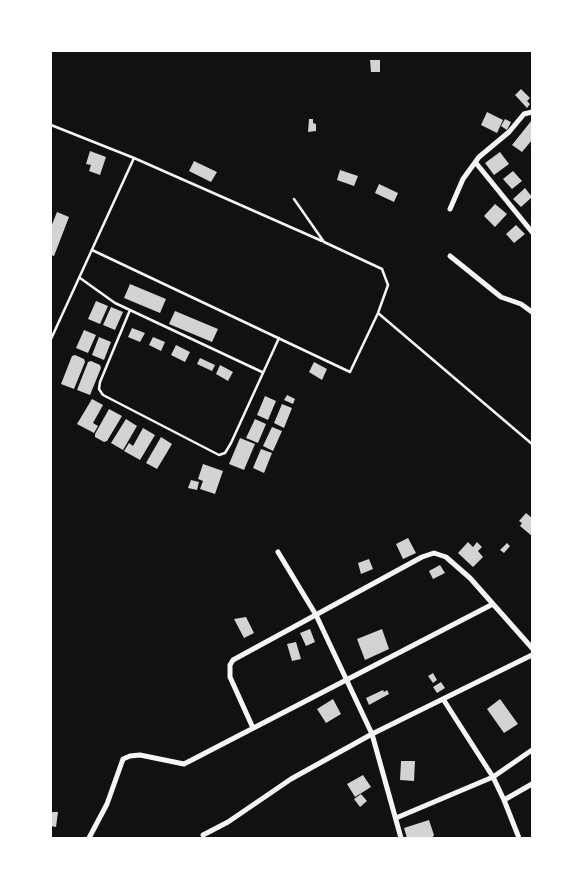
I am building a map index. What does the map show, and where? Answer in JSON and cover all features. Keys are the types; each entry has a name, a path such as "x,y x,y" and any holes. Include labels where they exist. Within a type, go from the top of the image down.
{"street":[{"path":"450,209 463,179 479,157 509,132 524,114 532,112"},
{"path":"476,163 532,232"},
{"path":"450,256 502,296 521,304 532,312"},
{"path":"278,552 316,615 372,734 402,838"},
{"path":"253,728 232,684 230,665 240,655 422,557 434,553 446,557 470,578 532,648"},
{"path":"89,838 107,804 123,759 140,755 184,764 493,604"},
{"path":"203,835 228,822 291,778 372,734 532,655"},
{"path":"443,699 493,778 519,838"},
{"path":"396,818 493,778 532,750"},
{"path":"504,800 532,784"}],"lane":[{"path":"51,125 134,158 382,269 388,285 378,313 350,372 92,250"},
{"path":"51,339 134,158"},
{"path":"294,199 324,242"},
{"path":"80,278 115,303 262,372"},
{"path":"130,310 100,382 99,389 103,396 219,455 225,453 231,443 279,338"},
{"path":"378,313 532,444"}],"building":[{"path":"370,60 380,60 380,72 371,72"},
{"path":"521,89 530,98 527,101 530,104 527,108 515,95"},
{"path":"487,112 503,120 497,133 481,125"},
{"path":"309,119 313,119 313,123 316,124 316,131 308,132"},
{"path":"505,119 511,122 507,130 501,126"},
{"path":"532,120 532,140 522,152 512,145"},
{"path":"90,151 106,157 100,175 89,171 91,165 86,164"},
{"path":"500,152 509,164 494,175 485,163"},
{"path":"194,161 217,172 211,182 189,171"},
{"path":"340,170 358,176 354,186 337,180"},
{"path":"513,171 522,181 512,189 503,179"},
{"path":"379,184 398,193 394,202 375,193"},
{"path":"525,188 532,197 521,207 513,199"},
{"path":"495,204 507,214 495,227 484,216"},
{"path":"57,212 69,217 54,256 51,255 51,227"},
{"path":"516,225 525,234 514,243 506,234"},
{"path":"130,284 166,299 160,313 124,298"},
{"path":"96,301 108,306 100,324 88,319"},
{"path":"111,307 123,312 115,330 103,325"},
{"path":"175,311 218,329 212,342 169,324"},
{"path":"132,328 145,333 140,342 128,337"},
{"path":"84,330 96,335 88,353 76,348"},
{"path":"99,337 111,342 104,360 92,355"},
{"path":"153,337 165,342 161,351 149,345"},
{"path":"176,345 190,352 185,362 171,355"},
{"path":"75,355 84,359 85,362 74,389 61,384 72,356"},
{"path":"200,358 215,365 212,371 197,364"},
{"path":"91,361 100,365 101,368 90,395 77,390 88,362"},
{"path":"314,362 327,369 322,380 309,372"},
{"path":"220,365 233,372 228,381 216,374"},
{"path":"287,395 295,399 293,404 284,400"},
{"path":"265,396 276,401 268,420 257,415"},
{"path":"92,399 103,405 93,423 98,426 94,433 77,424"},
{"path":"282,404 292,408 284,428 274,423"},
{"path":"109,409 122,416 107,441 104,442 95,437 95,434"},
{"path":"126,419 137,426 123,450 111,443"},
{"path":"255,419 266,424 258,443 246,438"},
{"path":"272,427 282,431 273,451 263,446"},
{"path":"143,428 155,435 140,460 124,451 129,443 133,446"},
{"path":"161,437 172,444 157,469 146,463"},
{"path":"240,438 255,444 244,470 229,464"},
{"path":"261,449 272,453 264,473 253,468"},
{"path":"203,464 223,471 215,494 200,489 203,481 198,479"},
{"path":"191,480 199,482 197,490 188,488"},
{"path":"526,513 532,518 532,536 520,526 522,523 519,521"},
{"path":"408,538 416,553 403,559 396,544"},
{"path":"468,542 473,547 477,542 482,547 478,551 483,557 473,567 458,553"},
{"path":"507,543 510,546 504,553 500,550"},
{"path":"369,559 373,569 361,574 358,563"},
{"path":"440,565 445,573 433,579 429,571"},
{"path":"246,617 254,633 244,638 234,619"},
{"path":"310,629 315,642 306,646 300,633"},
{"path":"382,629 389,649 365,660 357,639"},
{"path":"296,642 301,659 292,661 287,644"},
{"path":"433,673 437,680 433,683 428,676"},
{"path":"441,682 445,688 437,693 433,687"},
{"path":"383,690 384,692 387,690 389,694 369,705 366,698"},
{"path":"333,699 341,714 326,723 317,709"},
{"path":"500,699 518,724 504,733 487,709"},
{"path":"401,761 415,761 414,781 400,780"},
{"path":"363,775 371,787 355,797 347,784"},
{"path":"361,794 367,801 360,807 354,799"},
{"path":"51,812 58,812 56,827 51,826"},
{"path":"429,820 434,835 432,838 407,838 404,828"}]}
